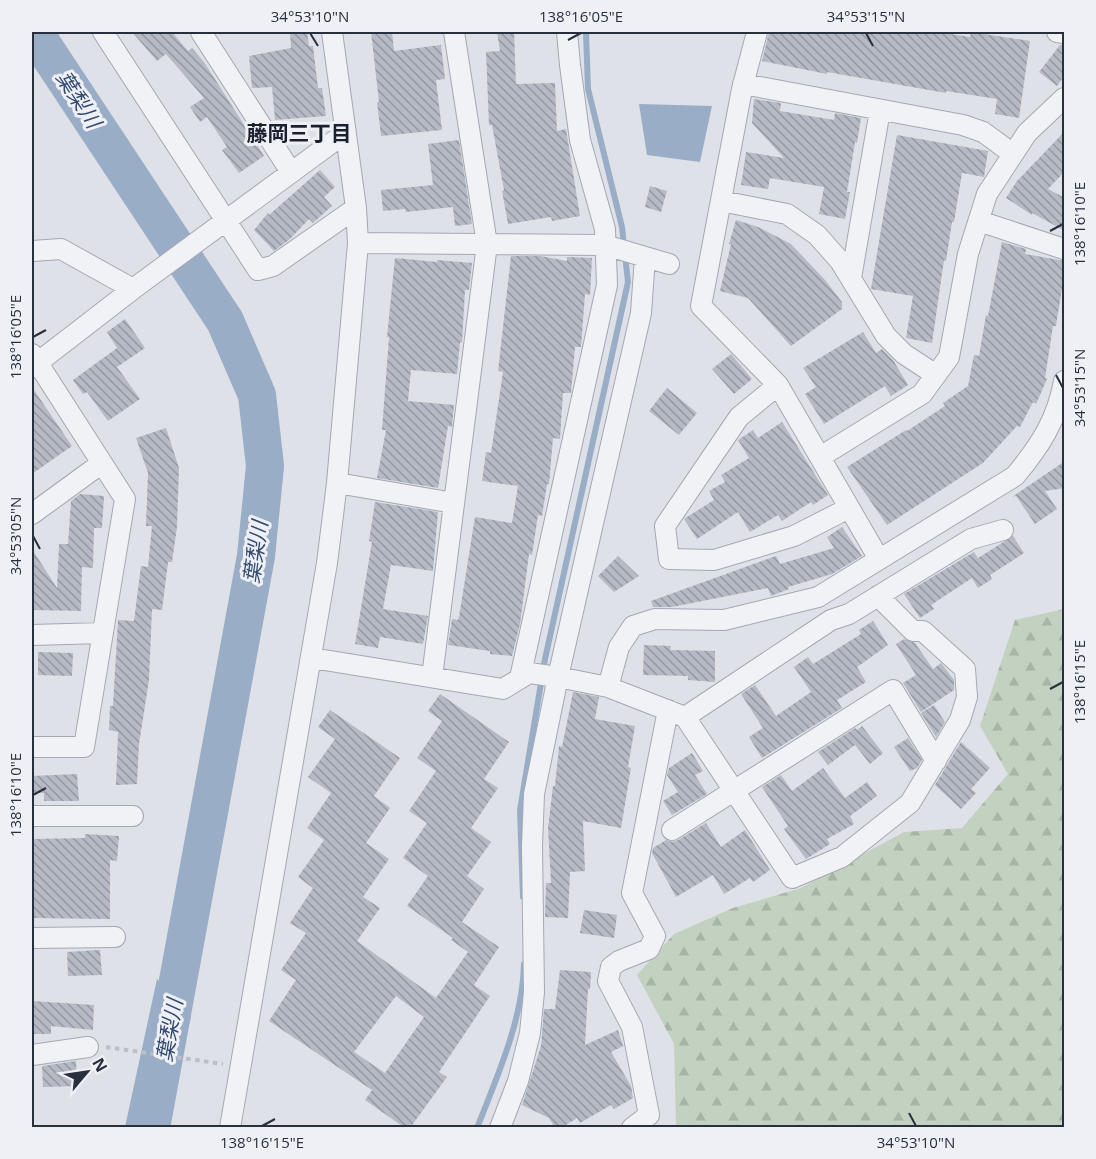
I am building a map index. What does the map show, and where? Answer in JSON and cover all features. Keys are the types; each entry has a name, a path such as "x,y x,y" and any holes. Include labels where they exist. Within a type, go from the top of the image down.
{"street":[{"path":"103,32 258,270 273,266 356,208"},
{"path":"201,32 291,172"},
{"path":"230,1128 312,658 337,483 358,243 356,208 332,32"},
{"path":"432,677 487,244 454,32"},
{"path":"520,678 607,285 605,229 580,140 567,32"},
{"path":"757,32 743,84 701,306 778,385 879,559"},
{"path":"1057,32 1065,33"},
{"path":"743,84 963,125 983,132 1014,154"},
{"path":"820,457 922,394 949,357 968,254 987,194 1027,133 1065,98"},
{"path":"851,279 880,110"},
{"path":"32,747 84,747 125,499 34,361 345,133"},
{"path":"721,201 786,214 817,235 840,261 886,336 904,354 936,375"},
{"path":"979,221 1065,249"},
{"path":"358,243 605,245 669,264"},
{"path":"32,251 61,249 132,289"},
{"path":"500,1128 518,1081 530,1033 534,992 532,846 534,794 558,676 640,313 645,257"},
{"path":"608,687 619,647 633,626 655,619 724,620 818,597 1016,476 1038,448 1060,405 1065,381"},
{"path":"778,385 739,417 665,526 669,559 714,560 794,536 849,508"},
{"path":"32,514 102,463"},
{"path":"337,483 454,502"},
{"path":"632,1128 649,1115 632,1027 608,981 611,967 618,961 648,949 656,936 632,893 676,714 831,620 849,614 971,539 1003,530"},
{"path":"312,658 503,689 529,673 558,676 608,687 676,714 734,791 792,878 842,857 910,803 960,720 967,697 965,669 924,631 913,631 878,596"},
{"path":"32,635 103,633"},
{"path":"672,830 893,690 936,761"},
{"path":"32,816 133,816"},
{"path":"32,938 115,937"},
{"path":"32,1055 94,1047"}],"path":[{"path":"94,1047 224,1064"}],"green space":[{"path":"1064,609 1064,1127 676,1127 674,1044 637,975 674,934 733,908 801,888 904,832 962,828 1008,774 980,726 1015,620"}],"water":[{"path":"639,104 712,106 700,162 647,155"},
{"path":"157,979 191,1017 162,1127 125,1127"}],"building":[{"path":"132,32 172,32 188,51 192,48 204,62 264,156 239,173 222,150 227,147 207,117 200,122 190,107 204,98 166,54 157,61"},
{"path":"290,32 307,32 309,46 313,46 318,88 322,88 326,116 275,120 272,87 252,88 249,56 291,48"},
{"path":"371,32 392,32 394,51 441,45 445,79 436,80 442,130 381,136"},
{"path":"497,32 514,32 516,84 555,83 557,131 566,129 580,216 552,221 551,217 508,224 492,125 489,125 486,52 500,51"},
{"path":"769,32 938,32 970,37 971,32 1030,41 1019,118 995,114 997,99 946,91 946,93 827,72 827,74 762,61"},
{"path":"1060,45 1065,45 1065,75 1057,86 1039,72"},
{"path":"754,99 781,103 780,111 834,120 835,113 861,118 847,192 850,192 845,219 819,214 824,187 770,178 768,189 741,185 746,152 784,158 752,123"},
{"path":"1065,131 1065,171 1048,189 1065,198 1065,231 1032,213 1032,215 1006,198 1017,181"},
{"path":"897,135 988,151 984,177 962,173 946,261 944,260 932,343 906,338 913,296 871,289"},
{"path":"459,140 472,224 455,226 453,207 406,212 405,209 383,211 381,190 433,185 428,144"},
{"path":"320,170 335,187 324,197 332,206 313,223 309,219 289,240 274,251 254,230 268,213 269,215"},
{"path":"650,186 667,191 661,212 645,207"},
{"path":"736,220 758,227 791,244 825,280 842,302 842,309 791,346 748,298 720,291"},
{"path":"1002,242 1026,249 1025,254 1065,261 1065,289 1062,288 1056,326 1053,326 1045,378 1047,379 1036,404 1033,402 1020,427 1017,426 983,463 887,525 847,467 945,406 943,403 968,386 974,355 979,356"},
{"path":"511,256 540,256 567,261 567,257 592,258 590,295 585,294 581,347 575,347 571,393 563,393 560,439 553,438 549,484 547,484 542,516 538,515 532,555 529,554 520,624 512,656 448,645 452,619 458,620 459,617 475,517 512,523 518,486 482,481 486,452 491,453 503,372 498,371"},
{"path":"395,258 472,263 469,290 465,290 462,343 460,342 457,374 411,370 408,401 454,405 452,427 448,426 438,488 377,478 386,430 382,430 389,337 387,337"},
{"path":"125,319 145,348 117,367 140,399 108,421 87,392 83,394 73,380 117,348 107,332"},
{"path":"863,332 876,353 882,349 893,360 908,385 891,396 885,386 824,424 805,394 816,387 803,368"},
{"path":"731,354 752,379 734,394 712,369"},
{"path":"32,387 72,446 32,474"},
{"path":"667,388 697,413 679,435 649,411"},
{"path":"782,422 828,495 813,505 811,502 782,521 778,515 750,532 738,512 697,539 684,519 714,500 709,491 725,482 721,475 749,458 738,440 753,430 758,438"},
{"path":"166,428 179,468 177,527 172,562 168,562 162,610 152,609 149,680 139,744 137,784 116,785 118,732 109,730 110,706 113,706 118,620 134,621 141,566 148,567 152,526 146,526 148,473 136,438"},
{"path":"1065,461 1065,488 1045,491 1057,509 1035,524 1016,496 1012,497"},
{"path":"80,494 104,496 102,528 94,528 93,568 82,567 81,611 32,610 32,549 57,588 59,544 68,544 71,501"},
{"path":"375,502 438,512 433,571 391,565 383,609 428,616 423,644 380,637 378,648 355,644 372,542 369,541"},
{"path":"842,527 862,556 832,574 788,587 789,589 771,596 768,588 672,607 653,607 651,601 776,556 780,564 834,548 827,537"},
{"path":"1013,536 1024,553 990,575 992,579 978,588 972,578 931,605 934,609 920,618 904,594 974,552 978,558"},
{"path":"618,556 639,576 614,592 598,576"},
{"path":"873,621 888,645 857,667 866,682 837,700 842,708 762,758 749,737 763,728 741,694 755,685 776,716 811,692 794,667 808,657 813,664 861,634 859,630"},
{"path":"904,639 915,643 933,669 941,663 954,680 954,690 921,712 903,683 916,675 896,644"},
{"path":"644,645 671,646 670,650 715,651 715,682 688,680 688,676 643,675"},
{"path":"38,652 73,653 72,676 38,675"},
{"path":"573,692 599,697 595,719 635,726 628,767 631,768 621,828 583,821 585,871 570,872 568,918 545,917 546,883 551,883 548,828 553,786 555,786 559,746 562,747"},
{"path":"440,694 509,742 484,779 498,788 471,828 491,842 467,876 484,889 462,922 499,947 474,985 490,996 439,1072 447,1077 410,1128 405,1128 365,1100 372,1090 269,1021 296,980 281,970 306,933 290,923 313,888 298,877 324,840 307,828 331,793 308,777 335,739 318,727 330,710 400,758 374,796 390,808 366,843 389,859 363,897 380,908 357,941 436,998 468,952 451,940 453,938 407,906 428,876 403,858 427,823 409,811 436,771 417,758 442,721 428,711","holes":["396,996 424,1017 385,1073 354,1052"]},
{"path":"934,705 945,722 936,737 921,713"},
{"path":"862,726 883,753 870,764 855,745 828,765 818,752 855,728 857,730"},
{"path":"908,738 922,760 917,768 910,771 894,747"},
{"path":"961,742 990,768 971,789 976,793 961,809 935,785"},
{"path":"692,753 703,771 695,775 707,794 672,815 663,801 678,792 667,775 669,768"},
{"path":"823,768 845,798 867,782 877,796 850,816 854,824 827,839 830,844 806,859 784,829 788,826 762,787 781,775 792,791"},
{"path":"77,774 79,801 44,801 44,793 32,793 32,776"},
{"path":"706,823 721,847 745,830 770,870 753,882 750,878 724,894 713,875 676,897 652,853 653,848 666,840 672,842 678,840"},
{"path":"85,834 119,836 117,861 110,860 110,919 32,918 32,839 85,838"},
{"path":"584,910 617,915 614,938 580,933"},
{"path":"100,950 102,975 68,976 67,952"},
{"path":"560,970 591,972 585,1045 618,1030 623,1046 611,1052 631,1086 633,1098 614,1109 611,1105 580,1123 577,1118 561,1128 555,1128 549,1118 522,1105 541,1046 544,1009 555,1009"},
{"path":"32,1001 94,1005 93,1030 51,1026 51,1034 32,1034"},
{"path":"76,1061 77,1086 43,1087 42,1066"}],"waterway":[{"name":"葉梨川","path":"34,32 225,321 257,395 265,466 256,556 151,1128"},
{"path":"523,897 520,810 545,659 628,282 622,227 588,89 586,32"},
{"path":"477,1128 508,1048 519,1006 524,964"}],"district":[{"name":"藤岡三丁目","path":"299,133"}]}
